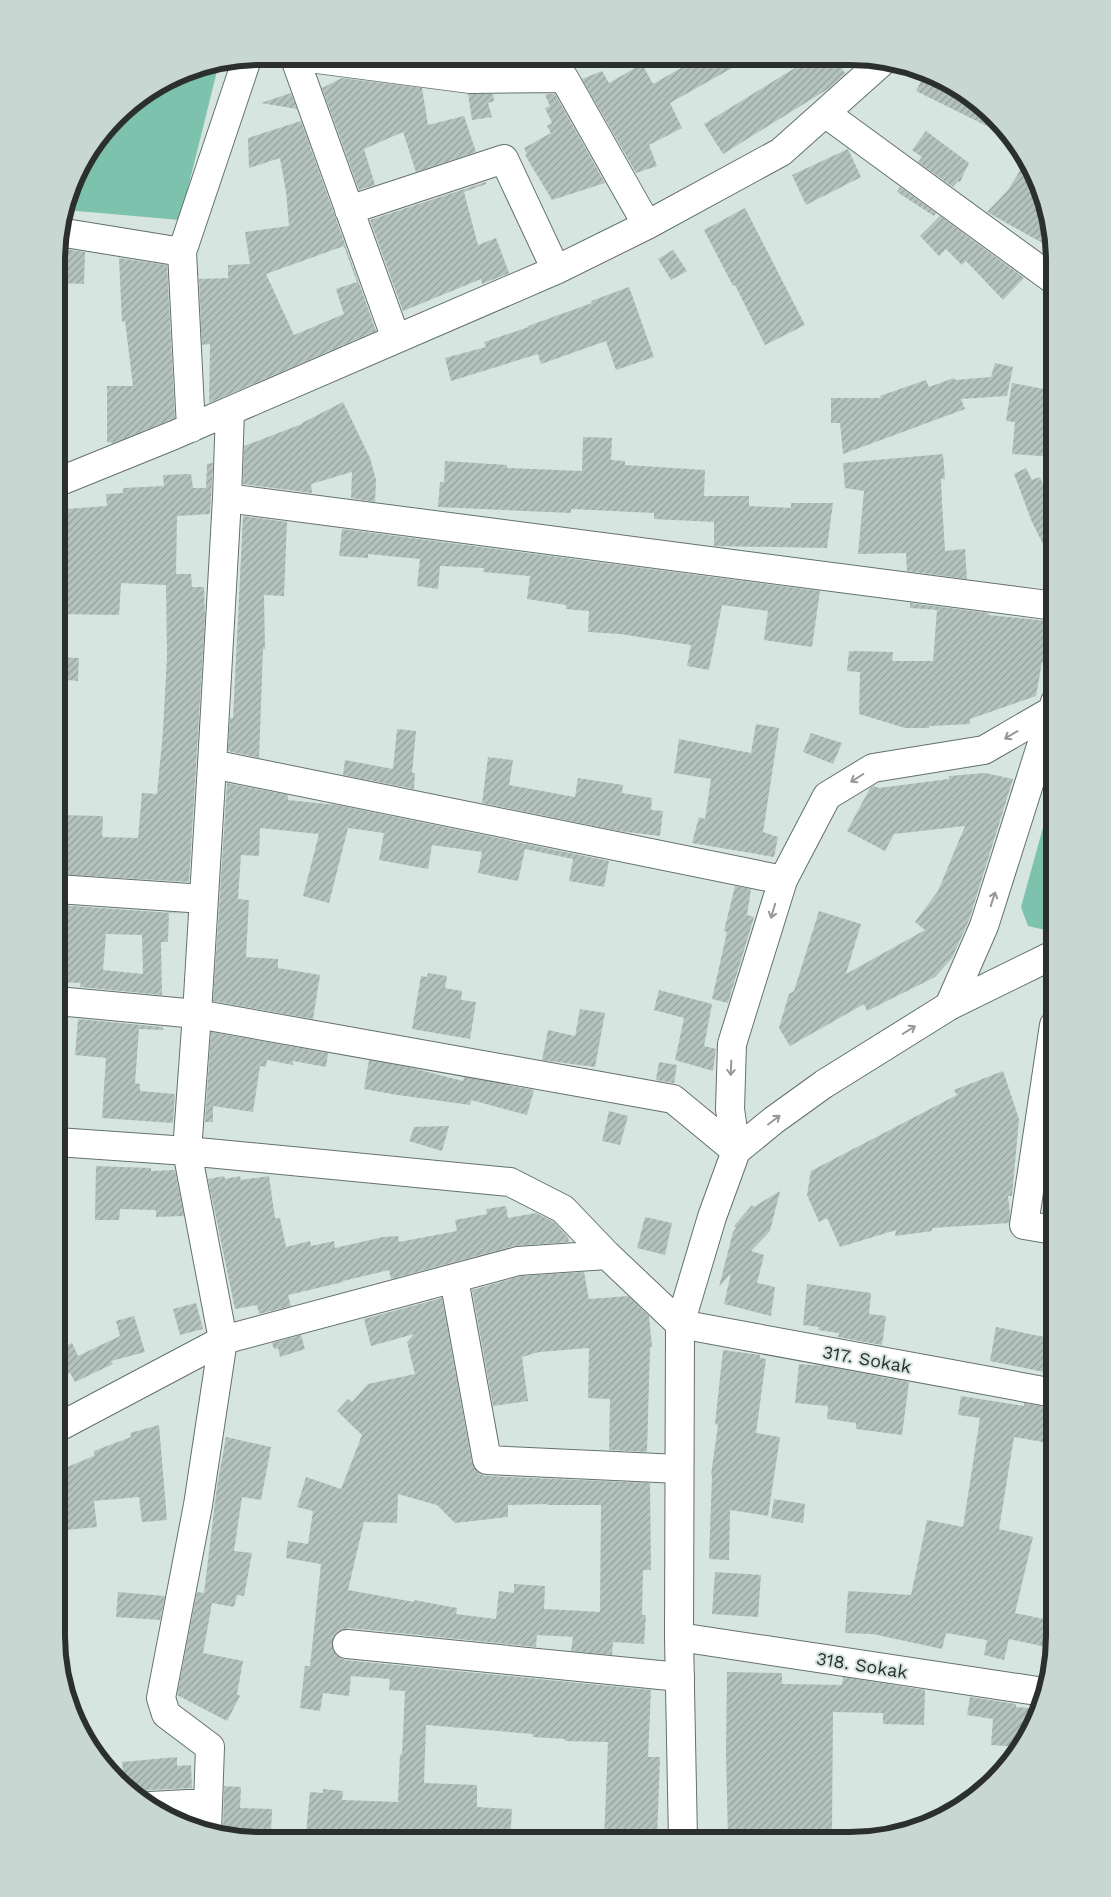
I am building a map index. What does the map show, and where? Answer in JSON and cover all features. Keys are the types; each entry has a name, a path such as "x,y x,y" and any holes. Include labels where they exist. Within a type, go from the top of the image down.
{"street":[{"path":"297,65 396,339"},
{"path":"429,65 564,78 647,225"},
{"path":"191,428 182,252 245,66"},
{"path":"65,471 191,428 556,270 647,225 780,152 876,67"},
{"path":"825,113 1046,274"},
{"path":"349,210 504,159 556,270"},
{"path":"67,233 182,252"},
{"path":"207,1824 210,1747 166,1714 161,1698 198,1505 224,1340 187,1151 212,764 230,411"},
{"path":"227,498 1046,605"},
{"path":"683,1832 679,1637 680,1324 712,1217 736,1151 730,1109 732,1044 783,880 827,796 872,768 984,750 1046,711"},
{"path":"949,1006 984,926 1046,731"},
{"path":"212,764 783,880"},
{"path":"65,890 204,899"},
{"path":"736,1151 774,1120 824,1084 949,1006 1046,958"},
{"path":"65,1002 197,1014 673,1099 736,1151"},
{"path":"1046,1082 1024,1225 1046,1229"},
{"path":"65,1143 187,1151 510,1182 563,1209 606,1255 680,1324"},
{"path":"65,1423 224,1340 518,1261 606,1255"},
{"path":"454,1278 487,1460 679,1469"},
{"name":"317. Sokak","path":"680,1324 1046,1392"},
{"name":"318. Sokak","path":"679,1637 1038,1691"},
{"path":"347,1644 680,1677"},
{"path":"162,1805 207,1803"}],"green space":[{"path":"217,70 180,220 72,211 75,198 91,163 122,122 152,98 174,85 198,75"},
{"path":"1046,817 1046,930 1028,926 1021,907"}],"building":[{"path":"643,65 653,84 686,65 737,65 670,103 682,128 649,145 657,166 636,173 582,79 602,71 609,83"},
{"path":"800,65 846,65 842,70 846,73 828,89 723,154 704,124"},
{"path":"342,78 422,88 428,125 464,116 476,152 416,172 403,132 364,149 375,185 359,190 322,88"},
{"path":"922,79 937,85 959,98 989,122 996,130 916,91"},
{"path":"291,93 297,109 261,103"},
{"path":"468,94 493,94 494,101 488,103 492,117 472,120"},
{"path":"555,94 605,183 552,200 525,155 527,154 524,148 551,133 547,126 552,123 545,108 550,106 545,95"},
{"path":"301,121 376,331 209,403 210,344 202,345 199,279 228,278 228,265 250,264 245,232 289,226 280,158 249,168 248,138","holes":["344,246 357,282 336,289 344,314 294,335 266,274"]},
{"path":"926,131 969,163 960,182 958,181 953,187 918,162 922,157 912,150"},
{"path":"848,149 861,177 806,205 792,175"},
{"path":"1021,169 1024,171 1036,198 1045,245 987,212 1008,190"},
{"path":"486,182 486,184 464,192 478,245 496,238 509,273 482,284 481,279 403,311 370,220"},
{"path":"900,187 936,213 934,216 897,192"},
{"path":"745,208 805,325 765,345 735,285 733,286 704,230"},
{"path":"940,216 1024,278 1003,300 966,261 962,265 946,249 939,256 920,236"},
{"path":"65,249 85,252 84,284 65,283"},
{"path":"673,250 687,271 671,280 658,259"},
{"path":"119,258 167,265 175,418 114,443 107,442 107,386 133,386 125,321 122,322"},
{"path":"629,287 654,357 616,370 606,341 541,364 538,354 451,381 445,358 486,347 484,342 529,327"},
{"path":"995,363 1013,367 1007,396 961,399 965,409 843,454 840,423 831,423 831,398 881,398 880,396 926,380 929,387 954,378 955,380 991,377"},
{"path":"1012,383 1046,389 1046,456 1012,454 1015,422 1006,421"},
{"path":"343,402 370,458 376,480 375,502 351,498 352,472 311,484 312,493 243,484 244,446 302,424"},
{"path":"583,437 612,438 611,460 625,461 625,465 705,470 704,496 749,496 749,506 791,508 791,503 833,503 827,548 714,546 714,522 654,519 654,513 571,509 571,513 438,507 440,482 444,482 445,461 507,465 507,468 582,471"},
{"path":"943,454 945,479 941,479 945,551 965,549 967,579 907,571 906,553 858,554 864,491 845,488 843,463"},
{"path":"213,463 210,514 177,516 176,574 191,574 192,587 204,587 205,617 189,882 65,874 65,815 103,816 102,837 138,838 142,793 157,794 167,656 166,585 121,583 119,615 65,614 66,509 107,506 106,494 123,493 123,488 164,486 163,475 191,474 193,488 206,488 207,464"},
{"path":"1026,468 1032,480 1040,477 1046,492 1046,501 1043,502 1046,508 1046,550 1032,522 1014,474"},
{"path":"243,516 287,522 284,596 264,595 265,649 263,649 259,758 228,751 230,718 233,718"},
{"path":"342,529 820,591 812,647 764,640 768,611 722,605 709,670 687,666 691,645 620,634 588,632 589,611 566,609 566,605 527,599 530,576 483,572 484,568 440,566 438,589 417,586 420,559 368,554 368,558 339,556"},
{"path":"910,603 989,613 988,615 1046,621 1046,662 1042,662 1036,696 970,719 970,724 905,728 859,714 860,672 847,671 849,651 893,652 892,661 933,661 937,610 910,608"},
{"path":"65,657 79,658 78,681 65,680"},
{"path":"756,724 779,728 763,832 778,837 774,857 692,843 699,817 705,819 711,779 674,773 679,739 751,753"},
{"path":"397,729 416,731 412,773 415,773 414,789 343,775 345,760 393,769"},
{"path":"811,733 842,743 833,764 803,752"},
{"path":"488,757 513,760 509,785 575,797 578,778 623,785 622,793 652,798 651,810 663,811 660,836 619,831 482,803"},
{"path":"985,773 1013,779 969,920 952,958 935,977 867,1011 864,1004 790,1046 779,1028 789,994 794,991 819,911 861,924 846,974 925,930 915,922 938,891 965,826 894,834 885,851 847,831 870,788 873,786 879,788 949,779 949,776"},
{"path":"227,783 288,795 288,800 337,805 609,861 604,887 569,881 573,859 525,849 518,881 478,873 482,852 432,845 428,869 379,860 384,833 348,828 329,903 303,896 319,834 260,828 259,856 241,855 238,899 249,900 246,957 278,959 278,968 320,975 313,1019 213,1001"},
{"path":"735,886 751,889 747,915 754,917 728,1003 712,999 727,932 724,931"},
{"path":"65,906 169,913 168,942 161,942 162,995 80,987 81,983 65,982","holes":["106,934 142,935 143,974 103,970"]},
{"path":"428,973 447,976 445,988 462,991 461,1000 476,1002 470,1039 412,1029 421,976 427,977"},
{"path":"659,990 712,1004 704,1046 716,1049 713,1071 675,1060 684,1018 654,1010"},
{"path":"580,1009 605,1013 595,1067 542,1060 548,1030 575,1036"},
{"path":"78,1019 163,1027 163,1030 139,1029 135,1083 140,1084 140,1091 175,1094 173,1123 102,1118 106,1058 75,1055"},
{"path":"211,1032 328,1053 326,1067 293,1061 293,1065 267,1060 266,1067 260,1066 253,1112 213,1106 213,1122 205,1122"},
{"path":"369,1060 412,1068 463,1081 464,1077 534,1090 527,1115 471,1100 470,1105 364,1089"},
{"path":"659,1062 677,1065 674,1083 656,1080"},
{"path":"1003,1071 1019,1119 1012,1196 1008,1196 1009,1223 932,1228 932,1231 895,1236 896,1230 840,1247 827,1218 819,1222 807,1195 811,1171 957,1095 954,1090"},
{"path":"609,1111 628,1116 620,1145 602,1141"},
{"path":"449,1126 442,1151 409,1141 414,1127"},
{"path":"96,1166 151,1168 151,1171 175,1170 184,1216 156,1217 156,1210 120,1209 119,1220 95,1220"},
{"path":"224,1176 225,1179 240,1176 241,1180 269,1176 275,1218 280,1218 286,1247 310,1241 311,1246 334,1241 335,1248 383,1237 398,1236 399,1242 457,1231 455,1220 487,1214 486,1209 506,1206 508,1218 536,1213 554,1222 568,1237 569,1242 514,1246 391,1279 389,1270 288,1295 291,1306 259,1314 257,1305 235,1309 208,1179"},
{"path":"780,1191 770,1231 751,1251 764,1255 757,1283 775,1287 771,1316 724,1304 731,1273 719,1287 733,1232 736,1228 734,1226 752,1205 754,1207"},
{"path":"645,1217 672,1223 665,1255 637,1248"},
{"path":"584,1272 589,1299 628,1296 649,1316 652,1347 650,1348 647,1452 609,1450 610,1399 588,1398 589,1348 539,1352 522,1357 528,1401 493,1406 472,1290 521,1276"},
{"path":"807,1284 871,1293 869,1314 886,1316 882,1345 838,1337 839,1333 818,1330 819,1327 803,1325"},
{"path":"442,1298 472,1463 480,1474 486,1476 650,1483 651,1570 643,1570 642,1615 646,1615 644,1644 613,1642 612,1655 571,1651 573,1637 537,1635 536,1647 349,1628 341,1630 335,1635 332,1642 333,1650 345,1660 651,1690 648,1757 660,1757 657,1832 604,1832 608,1742 565,1741 565,1739 533,1737 533,1734 426,1725 424,1783 477,1785 477,1807 512,1809 511,1832 306,1832 310,1792 323,1793 323,1789 343,1791 342,1800 398,1802 405,1691 389,1690 390,1679 351,1676 349,1696 323,1693 320,1711 300,1708 305,1666 310,1666 321,1564 286,1558 288,1541 308,1544 313,1511 297,1507 306,1477 341,1489 362,1435 337,1411 348,1399 352,1402 368,1384 415,1374 407,1342 414,1334 371,1346 364,1319","holes":["398,1494 437,1505 455,1523 508,1517 508,1505 601,1505 600,1612 544,1609 545,1586 514,1584 514,1593 499,1591 496,1619 456,1614 457,1608 348,1590 364,1522 397,1523"]},
{"path":"196,1303 203,1329 180,1335 173,1309"},
{"path":"134,1316 145,1352 111,1361 113,1364 75,1382 70,1373 65,1375 65,1346 72,1343 78,1356 120,1336 116,1321"},
{"path":"996,1327 1046,1337 1046,1372 990,1361"},
{"path":"301,1335 305,1349 280,1357 278,1348 274,1349 272,1343"},
{"path":"723,1350 760,1355 760,1358 766,1359 756,1433 780,1437 768,1516 730,1510 729,1560 709,1559 711,1475 718,1425 715,1424"},
{"path":"799,1364 824,1366 909,1382 902,1435 856,1429 856,1423 827,1419 828,1406 795,1403"},
{"path":"961,1396 1024,1406 1024,1403 1046,1407 1046,1443 1014,1437 999,1529 1033,1537 1015,1613 1046,1619 1046,1647 1009,1639 1004,1660 984,1655 987,1640 946,1633 942,1649 873,1634 845,1633 848,1591 911,1595 927,1520 963,1527 980,1418 958,1415"},
{"path":"159,1425 167,1520 142,1522 139,1497 94,1501 97,1527 65,1530 65,1468 94,1456 94,1451 131,1437 130,1433"},
{"path":"226,1437 271,1447 261,1500 242,1497 234,1551 252,1553 244,1596 237,1595 234,1607 212,1603 203,1653 243,1661 237,1694 240,1696 227,1721 177,1695 197,1592 204,1593 217,1486"},
{"path":"774,1499 805,1504 803,1523 771,1518"},
{"path":"715,1572 761,1575 758,1617 712,1614"},
{"path":"118,1592 165,1596 160,1620 116,1617"},
{"path":"727,1672 782,1673 782,1684 842,1685 843,1677 925,1690 924,1725 883,1724 883,1713 833,1712 832,1831 728,1832"},
{"path":"970,1697 1016,1704 1016,1707 1032,1708 1012,1746 991,1745 993,1719 967,1715"},
{"path":"177,1757 177,1766 191,1765 192,1788 149,1790 144,1792 118,1770 123,1770 122,1762"},
{"path":"224,1786 241,1787 240,1808 272,1809 271,1831 223,1828"}]}
